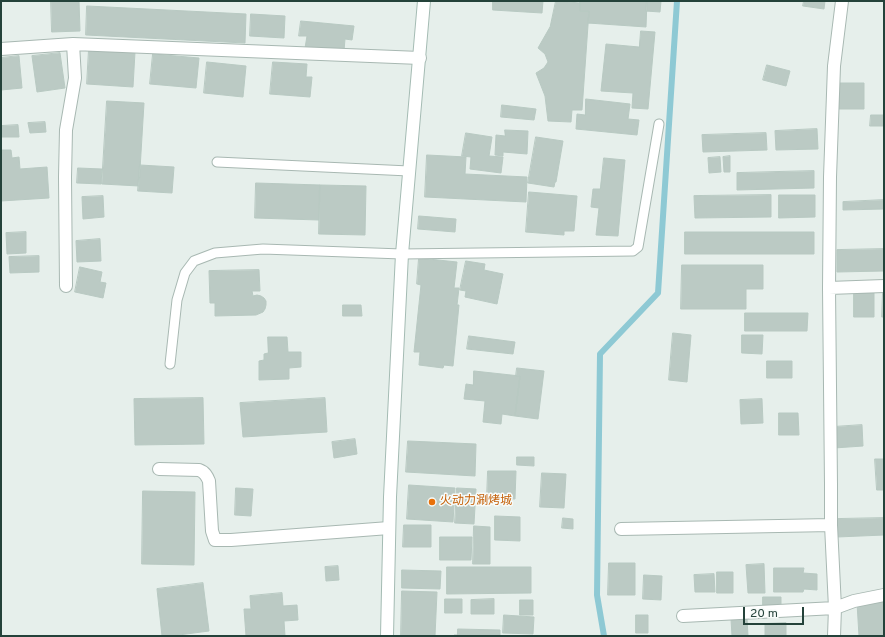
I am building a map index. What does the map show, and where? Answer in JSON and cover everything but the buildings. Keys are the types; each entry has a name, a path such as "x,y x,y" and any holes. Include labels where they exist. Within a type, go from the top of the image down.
{"street":[{"path":"387,636 389,528 402,254 424,1"},
{"path":"834,636 835,608 831,524 829,288 830,177 834,66 842,1"},
{"path":"1,50 73,44 420,58"},
{"path":"66,286 66,130 75,78 73,44"},
{"path":"829,288 884,286"},
{"path":"159,469 199,470 207,477 209,481 212,531 215,540 389,528"},
{"path":"621,529 831,524"},
{"path":"683,616 835,608 854,601 884,595"}],"lane":[{"path":"170,364 177,300 184,273 194,261 215,252 263,249 402,254 633,251 638,247 659,124"},
{"path":"217,162 410,171"}],"waterway":[{"path":"604,636 597,595 600,354 658,293 677,1"}],"place":[{"name":"火动力涮烤城","path":"432,502"}]}
